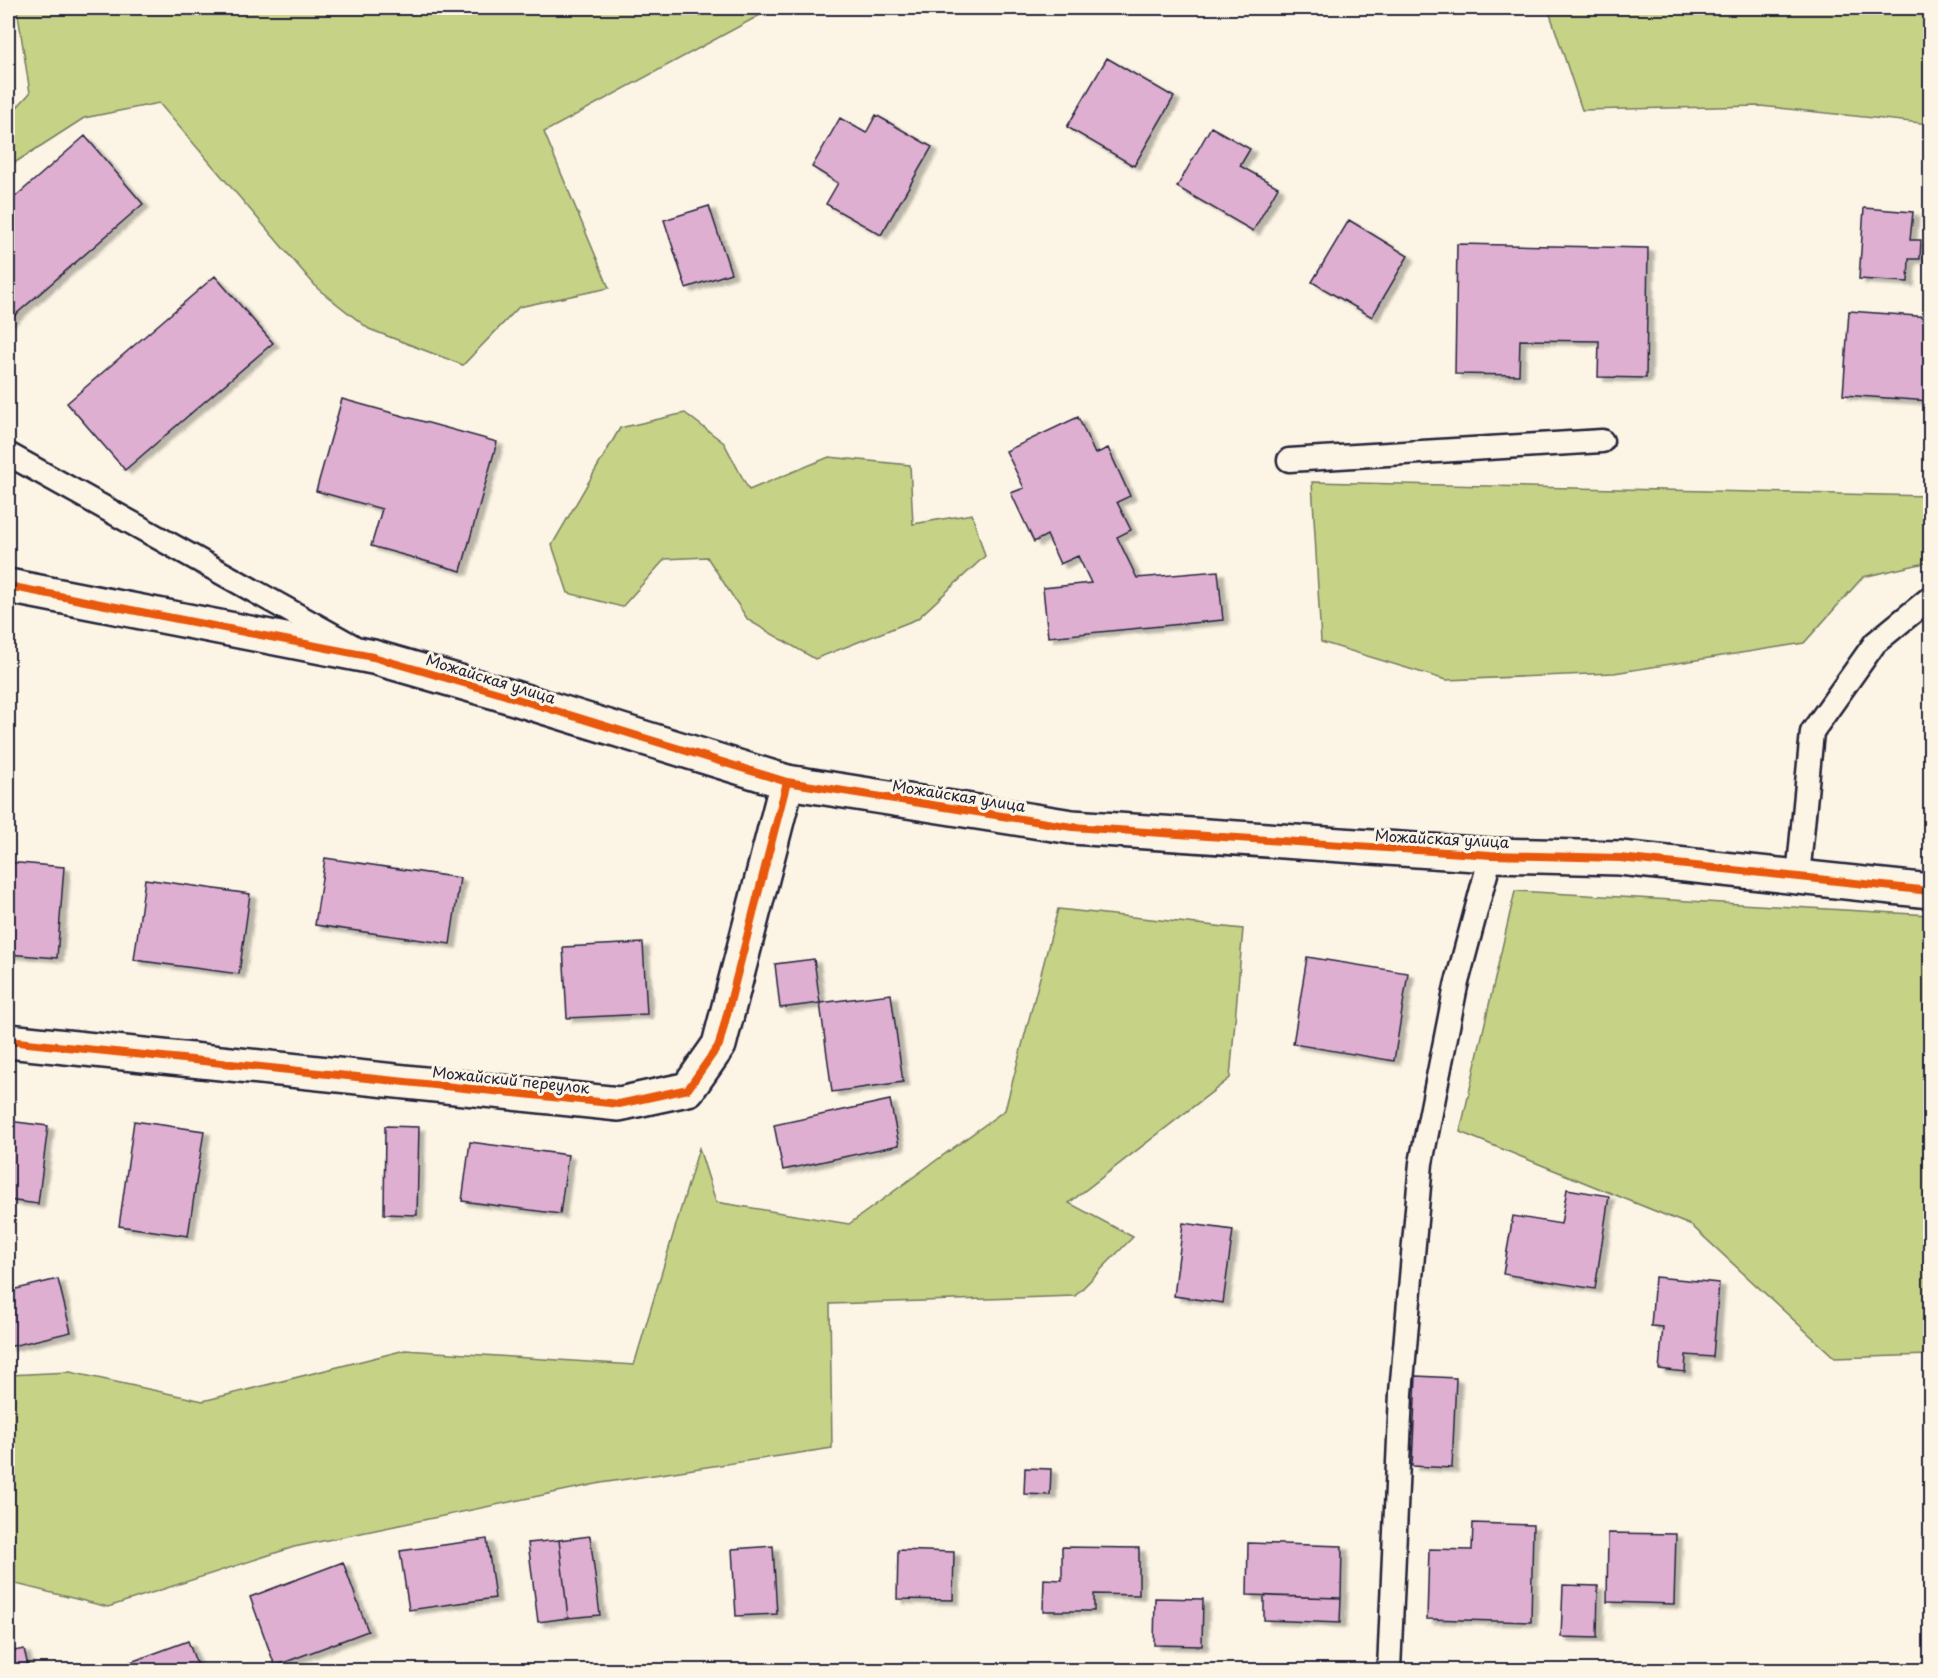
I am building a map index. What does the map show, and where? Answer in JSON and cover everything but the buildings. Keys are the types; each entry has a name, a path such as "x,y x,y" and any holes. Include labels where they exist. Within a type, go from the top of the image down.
{"street":[{"name":"Можайская улица","path":"8,586 373,657 787,782 1072,827 1491,855 1620,858 1930,891"},
{"name":"Можайский переулок","path":"8,1041 619,1104 688,1089 719,1045 787,782"}],"lane":[{"path":"1290,460 1602,441"},
{"path":"8,454 373,657"},
{"path":"1798,877 1812,732 1875,643 1930,598"},
{"path":"1389,1671 1401,1393 1421,1162 1456,986 1491,855"}],"green space":[{"path":"17,8 773,8 544,132 609,288 519,307 463,365 369,329 318,289 159,103 84,118 8,167 8,117 30,93"},
{"path":"1548,8 1930,8 1930,124 1760,106 1582,110"},
{"path":"685,413 724,443 749,490 829,457 910,465 913,524 972,514 985,556 917,619 815,659 748,620 707,557 665,559 622,607 568,593 552,545 620,428"},
{"path":"1312,482 1930,496 1930,562 1863,577 1804,643 1614,673 1446,680 1321,642"},
{"path":"1515,891 1930,915 1930,1355 1835,1358 1692,1226 1460,1132"},
{"path":"1058,909 1243,929 1230,1078 1069,1203 1133,1237 1075,1296 830,1304 832,1448 601,1483 294,1547 108,1607 8,1582 8,1375 70,1372 203,1401 405,1350 634,1365 699,1148 716,1202 849,1224 1005,1110"}],"cycle path":[{"path":"8,586 373,657 787,782 1072,827 1491,855 1620,858 1930,891"},
{"path":"8,1041 619,1104 688,1089 719,1045 787,782"}]}
